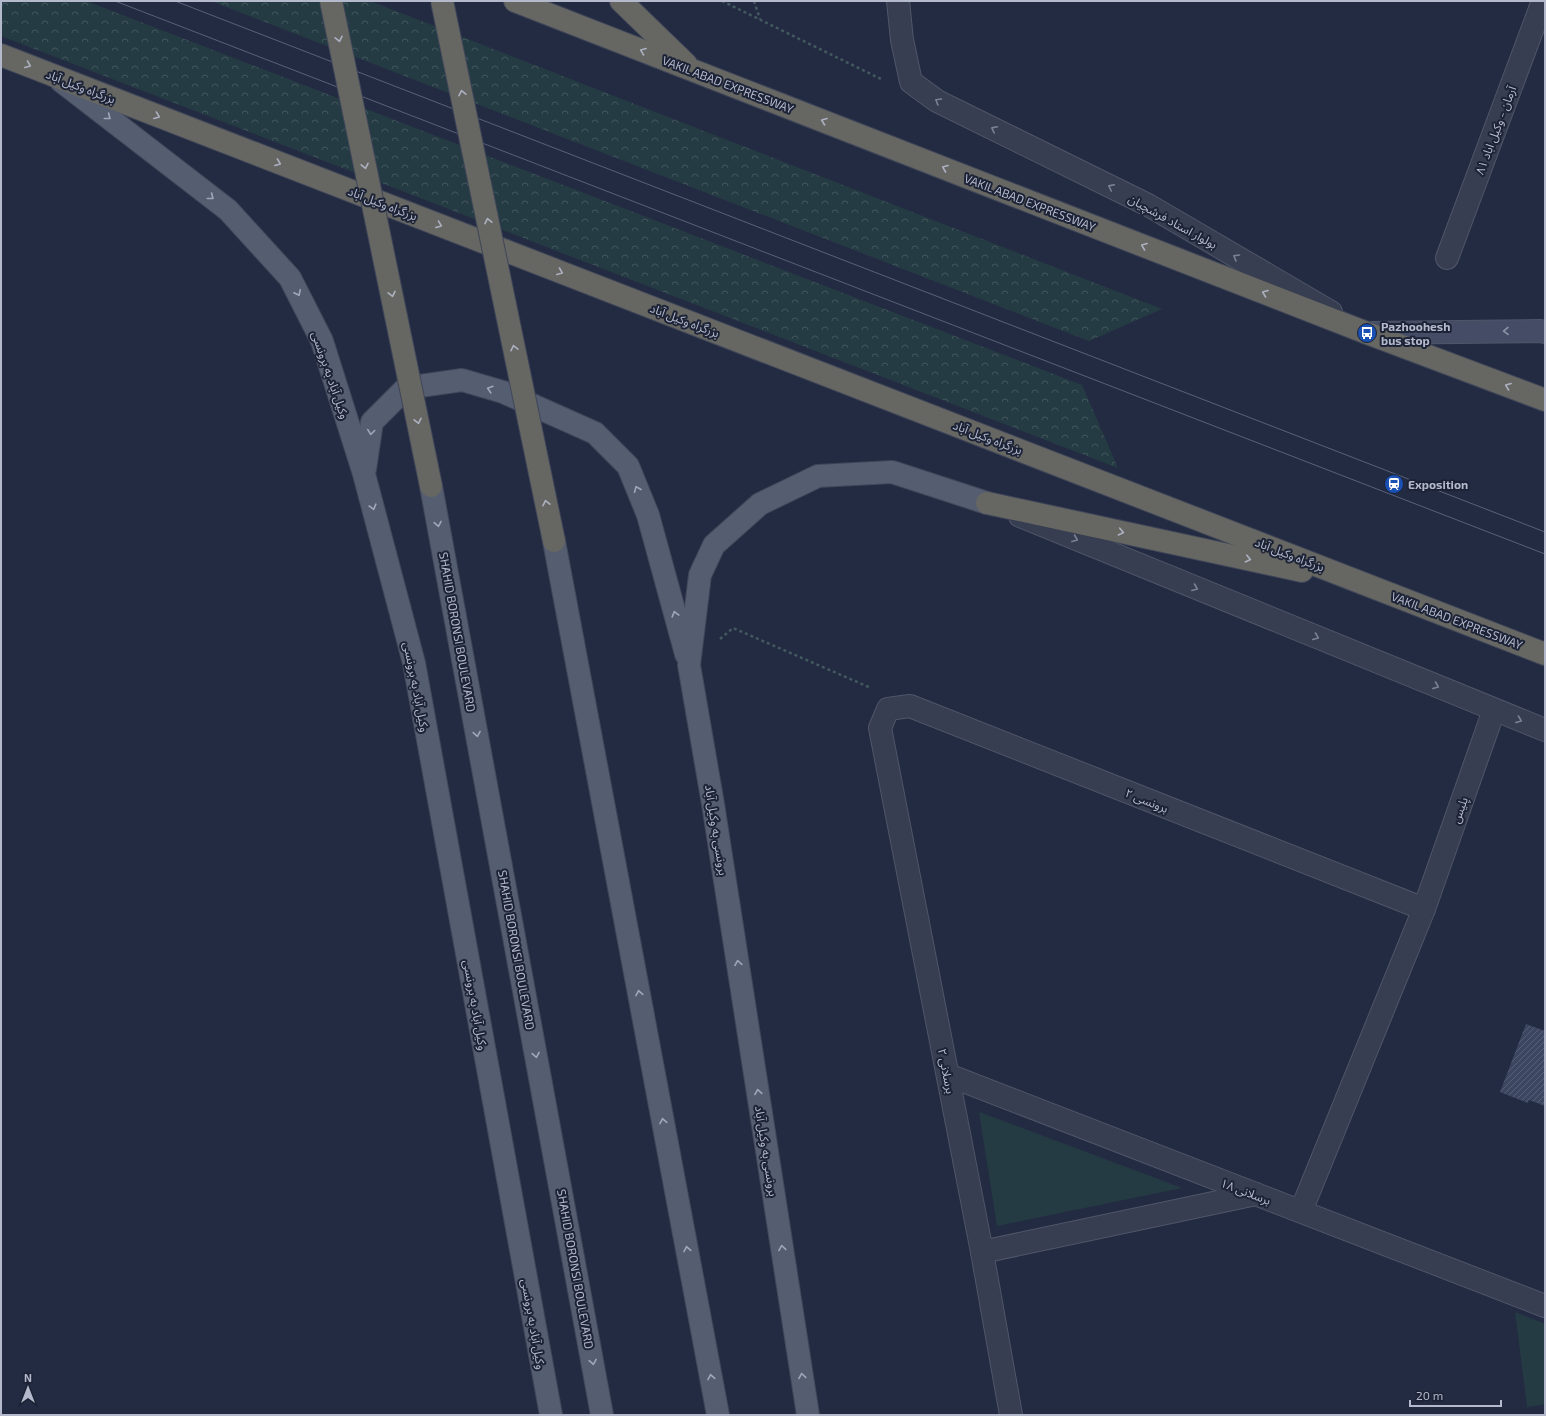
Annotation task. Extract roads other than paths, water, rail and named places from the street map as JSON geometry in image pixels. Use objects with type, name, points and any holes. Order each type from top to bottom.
[{"type":"highway","points":[[331,1],[431,486]]},
{"type":"highway","points":[[442,1],[554,541]]},
{"type":"highway","name":"VAKIL ABAD EXPRESSWAY","points":[[515,1],[1367,333],[1545,400]]},
{"type":"highway","points":[[621,1],[693,70]]},
{"type":"highway","name":"بزرگراه وکیل آباد","points":[[1,55],[1370,585]]},
{"type":"highway","points":[[987,503],[1370,585]]},
{"type":"highway","name":"VAKIL ABAD EXPRESSWAY","points":[[1370,585],[1545,654]]},
{"type":"main road","name":"وکیل آباد به برونسی","points":[[55,76],[228,210],[290,278],[322,341],[364,474],[414,663],[550,1415]]},
{"type":"main road","points":[[1367,333],[1545,332]]},
{"type":"main road","points":[[364,474],[372,422],[406,388],[462,380],[503,392],[595,433],[628,466],[648,515],[689,665]]},
{"type":"main road","name":"برونسی به وکیل آباد","points":[[808,1415],[714,804],[689,665],[700,575],[714,545],[760,504],[818,476],[892,472],[987,503]]},
{"type":"main road","name":"SHAHID BORONSI BOULEVARD","points":[[431,486],[602,1415]]},
{"type":"main road","points":[[554,541],[718,1415]]},
{"type":"street","name":"بولوار استاد فرشچیان","points":[[898,1],[902,40],[911,82],[937,102],[1148,205],[1367,333]]},
{"type":"street","name":"آرمان - وکیل اباد ۸۱","points":[[1447,258],[1543,1]]},
{"type":"street","points":[[987,503],[1545,730]]},
{"type":"street","name":"برونسی ۲","points":[[880,728],[888,709],[910,706],[1424,909]]},
{"type":"street","name":"پلیس","points":[[1301,1211],[1424,909],[1494,710]]},
{"type":"street","name":"برسلانی ۲","points":[[880,728],[982,1252],[1011,1415]]},
{"type":"street","name":"برسلانی ۱۸","points":[[948,1076],[1545,1306]]},
{"type":"street","points":[[982,1252],[1256,1194]]},
{"type":"tram line","points":[[115,1],[1545,554]]},
{"type":"tram line","points":[[175,1],[1545,532]]},
{"type":"place","name":"Pazhoohesh bus stop","points":[[1367,333]]},
{"type":"place","name":"Exposition","points":[[1394,484]]}]
